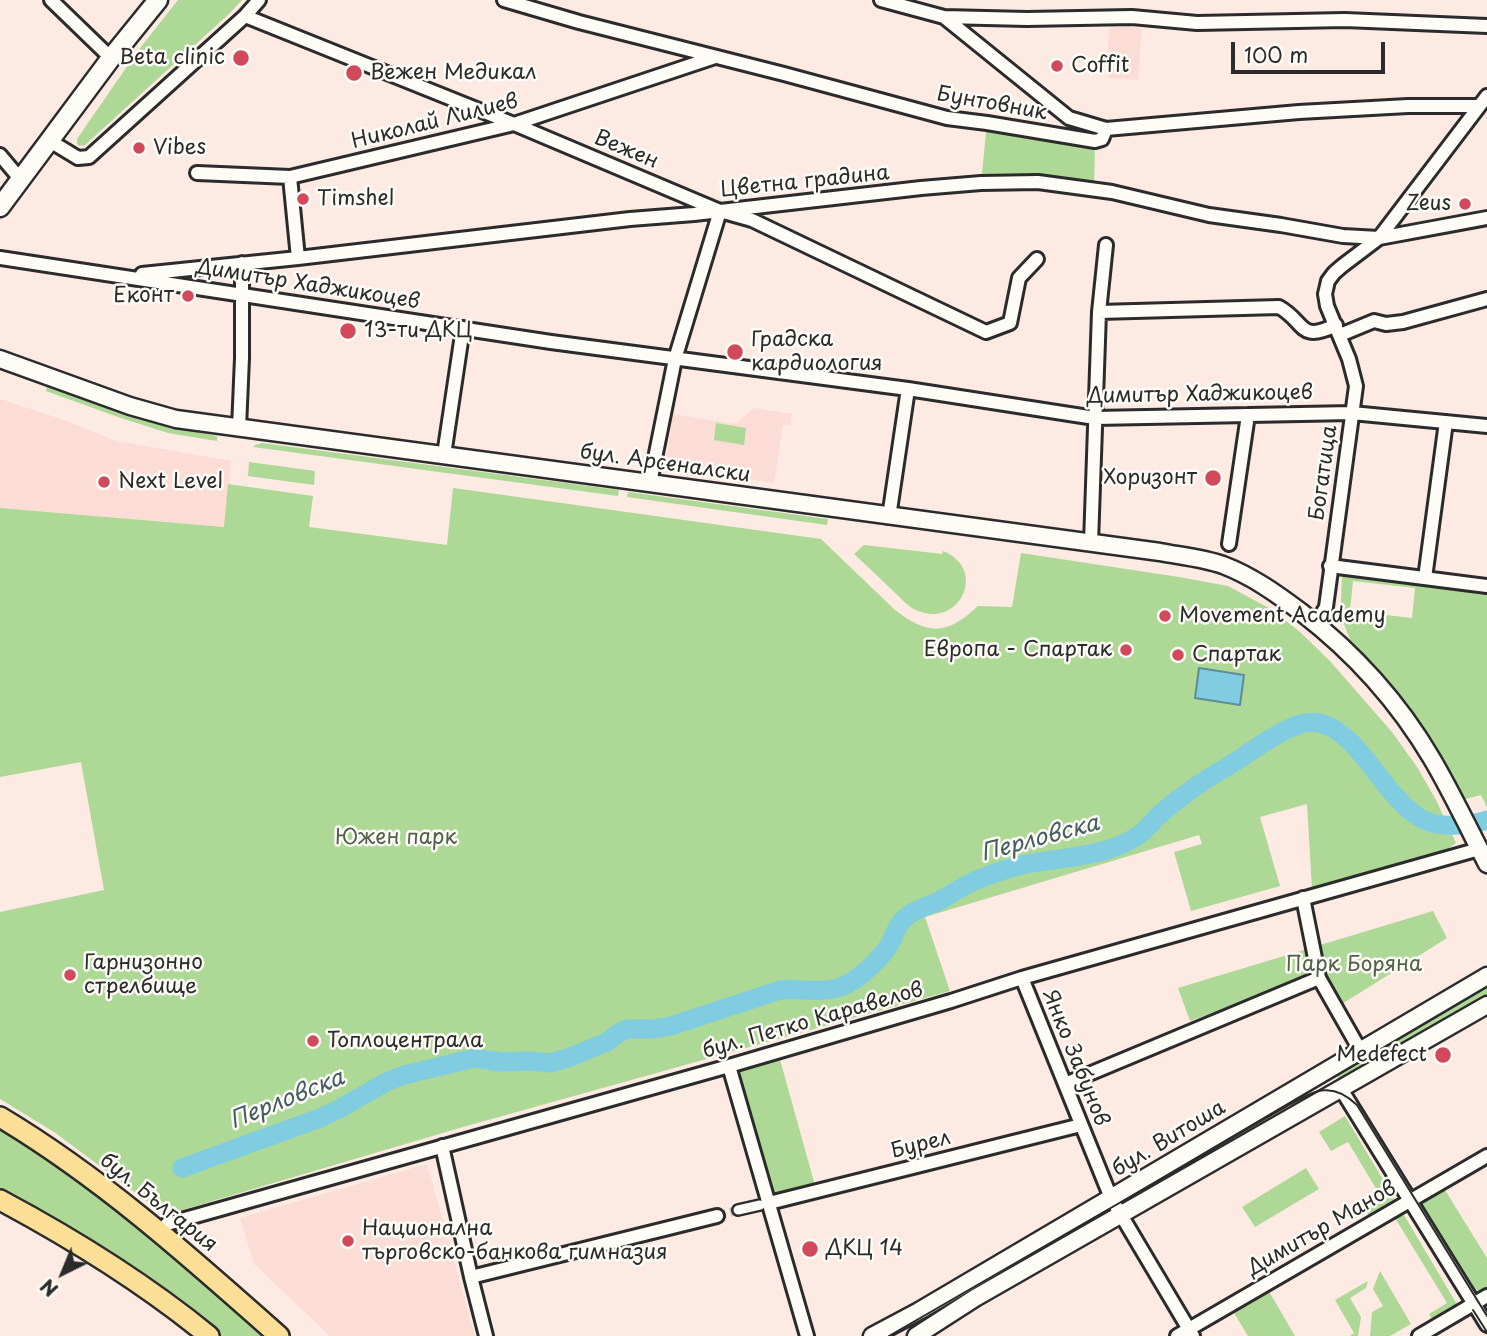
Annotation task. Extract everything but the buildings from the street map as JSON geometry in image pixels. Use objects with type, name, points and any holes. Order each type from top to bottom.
[{"type":"main road","points":[[0,208],[111,58],[158,0]]},
{"type":"main road","name":"бул. България","points":[[0,1117],[73,1164],[160,1231],[279,1336]]},
{"type":"main road","points":[[0,1200],[91,1251],[209,1336]]},
{"type":"street","points":[[51,0],[111,58]]},
{"type":"street","points":[[50,141],[78,158],[89,156],[245,16],[259,0]]},
{"type":"street","name":"Бунтовник","points":[[504,0],[947,118],[1095,141],[1102,139],[1106,129],[1299,112],[1483,101]]},
{"type":"street","points":[[881,0],[944,17],[1132,17],[1197,23],[1345,20],[1487,26]]},
{"type":"street","name":"Вежен","points":[[245,16],[514,124],[720,211],[752,220],[986,332],[1010,323],[1018,278],[1037,259]]},
{"type":"street","points":[[944,17],[1069,118],[1106,129]]},
{"type":"street","name":"Николай Лилиев","points":[[197,173],[290,177],[514,124],[715,57]]},
{"type":"street","name":"Богатица","points":[[1316,624],[1326,607],[1356,386],[1349,359],[1327,306],[1325,293],[1328,281],[1342,266],[1379,238],[1483,101]]},
{"type":"street","points":[[0,155],[21,180]]},
{"type":"street","points":[[290,177],[298,258]]},
{"type":"street","name":"Цветна градина","points":[[124,276],[981,183],[1038,182],[1112,192],[1209,215],[1343,236],[1379,238],[1487,218]]},
{"type":"street","points":[[650,483],[676,359],[720,211]]},
{"type":"street","points":[[1091,543],[1099,312],[1106,245]]},
{"type":"street","name":"Димитър Хаджикоцев","points":[[0,258],[551,342],[908,389],[1095,418],[1352,413],[1487,426]]},
{"type":"street","points":[[239,428],[242,263]]},
{"type":"street","points":[[1099,312],[1279,307],[1287,311],[1305,331],[1314,333],[1374,321],[1386,324],[1403,322],[1487,299]]},
{"type":"street","points":[[444,455],[463,328]]},
{"type":"street","name":"бул. Арсеналски","points":[[0,359],[130,406],[176,419],[1193,557],[1223,565],[1255,580],[1316,624],[1359,664],[1395,705],[1432,758],[1480,850]]},
{"type":"street","points":[[889,517],[908,389]]},
{"type":"street","points":[[1229,544],[1248,415]]},
{"type":"street","points":[[1425,578],[1446,422]]},
{"type":"street","points":[[1330,566],[1487,586]]},
{"type":"street","name":"бул. Петко Каравелов","points":[[160,1231],[167,1224],[729,1066],[1022,978],[1480,850]]},
{"type":"street","points":[[1303,898],[1319,978],[1360,1050]]},
{"type":"street","name":"бул. Витоша","points":[[872,1336],[919,1311],[1487,976]]},
{"type":"street","name":"Янко Забунов","points":[[1022,978],[1111,1198],[1191,1332]]},
{"type":"street","points":[[1065,1084],[1319,978]]},
{"type":"street","name":"бул. Витоша","points":[[916,1336],[975,1298],[1487,1005]]},
{"type":"street","points":[[729,1066],[764,1204],[807,1336]]},
{"type":"street","points":[[1341,1090],[1487,1325]]},
{"type":"street","name":"Бурел","points":[[738,1210],[1081,1125]]},
{"type":"street","points":[[442,1146],[486,1336]]},
{"type":"street","name":"Димитър Манов","points":[[1177,1336],[1191,1332],[1487,1156]]},
{"type":"street","points":[[471,1278],[718,1216]]},
{"type":"street","points":[[1419,1336],[1487,1296]]},
{"type":"shaded area","points":[[1110,25],[1142,28],[1138,80],[1108,78]]},
{"type":"shaded area","points":[[0,399],[117,441],[231,461],[225,527],[0,508]]},
{"type":"shaded area","points":[[755,408],[792,414],[790,425],[783,425],[774,483],[665,466],[673,414],[735,424]]},
{"type":"shaded area","name":"Национална търговско-банкова гимназия","points":[[427,1164],[475,1336],[330,1336],[254,1264],[240,1218]]},
{"type":"green space","points":[[178,0],[242,0],[85,145],[79,146],[77,139],[137,52]]},
{"type":"green space","points":[[987,123],[1095,141],[1094,190],[981,183]]},
{"type":"green space","points":[[47,386],[169,427],[217,436],[217,441],[168,433],[118,417],[46,391]]},
{"type":"green space","points":[[716,423],[746,428],[744,445],[714,440]]},
{"type":"green space","points":[[262,443],[619,490],[618,496],[253,447]]},
{"type":"green space","points":[[249,462],[315,471],[314,485],[248,476]]},
{"type":"green space","name":"Южен парк","points":[[228,484],[313,496],[309,527],[447,545],[453,488],[821,539],[895,610],[928,628],[938,629],[957,623],[978,606],[1012,607],[1021,553],[1228,586],[1269,608],[1299,631],[1329,660],[1392,732],[1417,767],[1456,843],[1446,850],[1415,860],[1312,889],[1307,804],[1260,817],[1280,886],[1191,911],[1174,852],[1202,844],[1199,835],[925,917],[950,991],[463,1127],[172,1213],[163,1213],[54,1132],[0,1099],[0,912],[104,890],[81,762],[0,777],[0,508],[224,527]]},
{"type":"green space","points":[[628,492],[828,519],[827,525],[627,497]]},
{"type":"green space","points":[[864,545],[942,554],[943,551],[957,559],[964,570],[966,582],[963,594],[956,604],[946,611],[933,614],[918,611],[854,554]]},
{"type":"green space","points":[[1342,575],[1487,593],[1487,807],[1481,795],[1462,800],[1438,754],[1417,723],[1351,642],[1344,624]],"holes":[[[1353,581],[1415,588],[1412,618],[1350,611]]]},
{"type":"green space","name":"Парк Боряна","points":[[1433,911],[1447,938],[1342,1004],[1325,973],[1190,1021],[1178,988]]},
{"type":"green space","points":[[1487,981],[1487,1001],[1341,1084],[1334,1070]]},
{"type":"green space","points":[[779,1056],[816,1189],[771,1201],[735,1069]]},
{"type":"green space","points":[[1345,1116],[1397,1203],[1371,1219],[1366,1210],[1383,1200],[1348,1142],[1331,1151],[1319,1132]]},
{"type":"green space","points":[[0,1127],[129,1217],[266,1336],[221,1336],[188,1309],[0,1191]]},
{"type":"green space","points":[[1306,1168],[1319,1189],[1255,1227],[1242,1207]]},
{"type":"green space","points":[[1440,1182],[1487,1258],[1487,1296],[1478,1301],[1414,1198]]},
{"type":"green space","points":[[1401,1210],[1458,1306],[1433,1321],[1429,1314],[1447,1303],[1395,1218],[1377,1229],[1375,1225]]},
{"type":"green space","points":[[1380,1271],[1411,1324],[1390,1336],[1370,1336],[1372,1312],[1383,1306],[1373,1289]]},
{"type":"green space","points":[[1368,1281],[1366,1288],[1350,1298],[1361,1317],[1358,1336],[1350,1336],[1354,1333],[1335,1300]]},
{"type":"green space","points":[[1267,1288],[1295,1336],[1248,1336],[1234,1313],[1215,1324],[1213,1320]]},
{"type":"water","points":[[1199,668],[1244,675],[1240,705],[1195,698]]},
{"type":"waterway","name":"Перловска","points":[[182,1168],[320,1118],[404,1075],[475,1058],[501,1062],[550,1063],[607,1042],[627,1029],[671,1026],[780,990],[820,990],[843,986],[863,974],[875,962],[890,944],[900,923],[912,912],[935,903],[971,882],[999,872],[1022,865],[1082,856],[1126,843],[1142,833],[1164,811],[1196,786],[1274,736],[1302,724],[1322,724],[1339,732],[1351,742],[1395,796],[1420,818],[1435,824],[1453,825],[1487,820]]},
{"type":"tunnel","points":[[717,1216],[738,1210]]},
{"type":"tram line","points":[[889,1336],[1289,1105],[1324,1090],[1340,1093],[1357,1105],[1487,1316]]},
{"type":"tram line","points":[[1473,1310],[1487,1332]]},
{"type":"place","name":"Beta clinic","points":[[241,58]]},
{"type":"place","name":"Coffit","points":[[1057,66]]},
{"type":"place","name":"Вежен Медикал","points":[[354,73]]},
{"type":"place","name":"Vibes","points":[[139,148]]},
{"type":"place","name":"Timshel","points":[[303,199]]},
{"type":"place","name":"Zeus","points":[[1465,204]]},
{"type":"place","name":"Еконт","points":[[188,296]]},
{"type":"place","name":"13-ти ДКЦ","points":[[348,331]]},
{"type":"place","name":"Градска кардиология","points":[[735,352]]},
{"type":"place","name":"Хоризонт","points":[[1213,478]]},
{"type":"place","name":"Next Level","points":[[104,482]]},
{"type":"place","name":"Movement Academy","points":[[1165,616]]},
{"type":"place","name":"Европа - Спартак","points":[[1126,650]]},
{"type":"place","name":"Спартак","points":[[1178,655]]},
{"type":"place","name":"Гарнизонно стрелбище","points":[[70,975]]},
{"type":"place","name":"Топлоцентрала","points":[[313,1041]]},
{"type":"place","name":"Medefect","points":[[1443,1055]]},
{"type":"place","name":"Национална търговско-банкова гимназия","points":[[348,1241]]},
{"type":"place","name":"ДКЦ 14","points":[[810,1249]]}]
